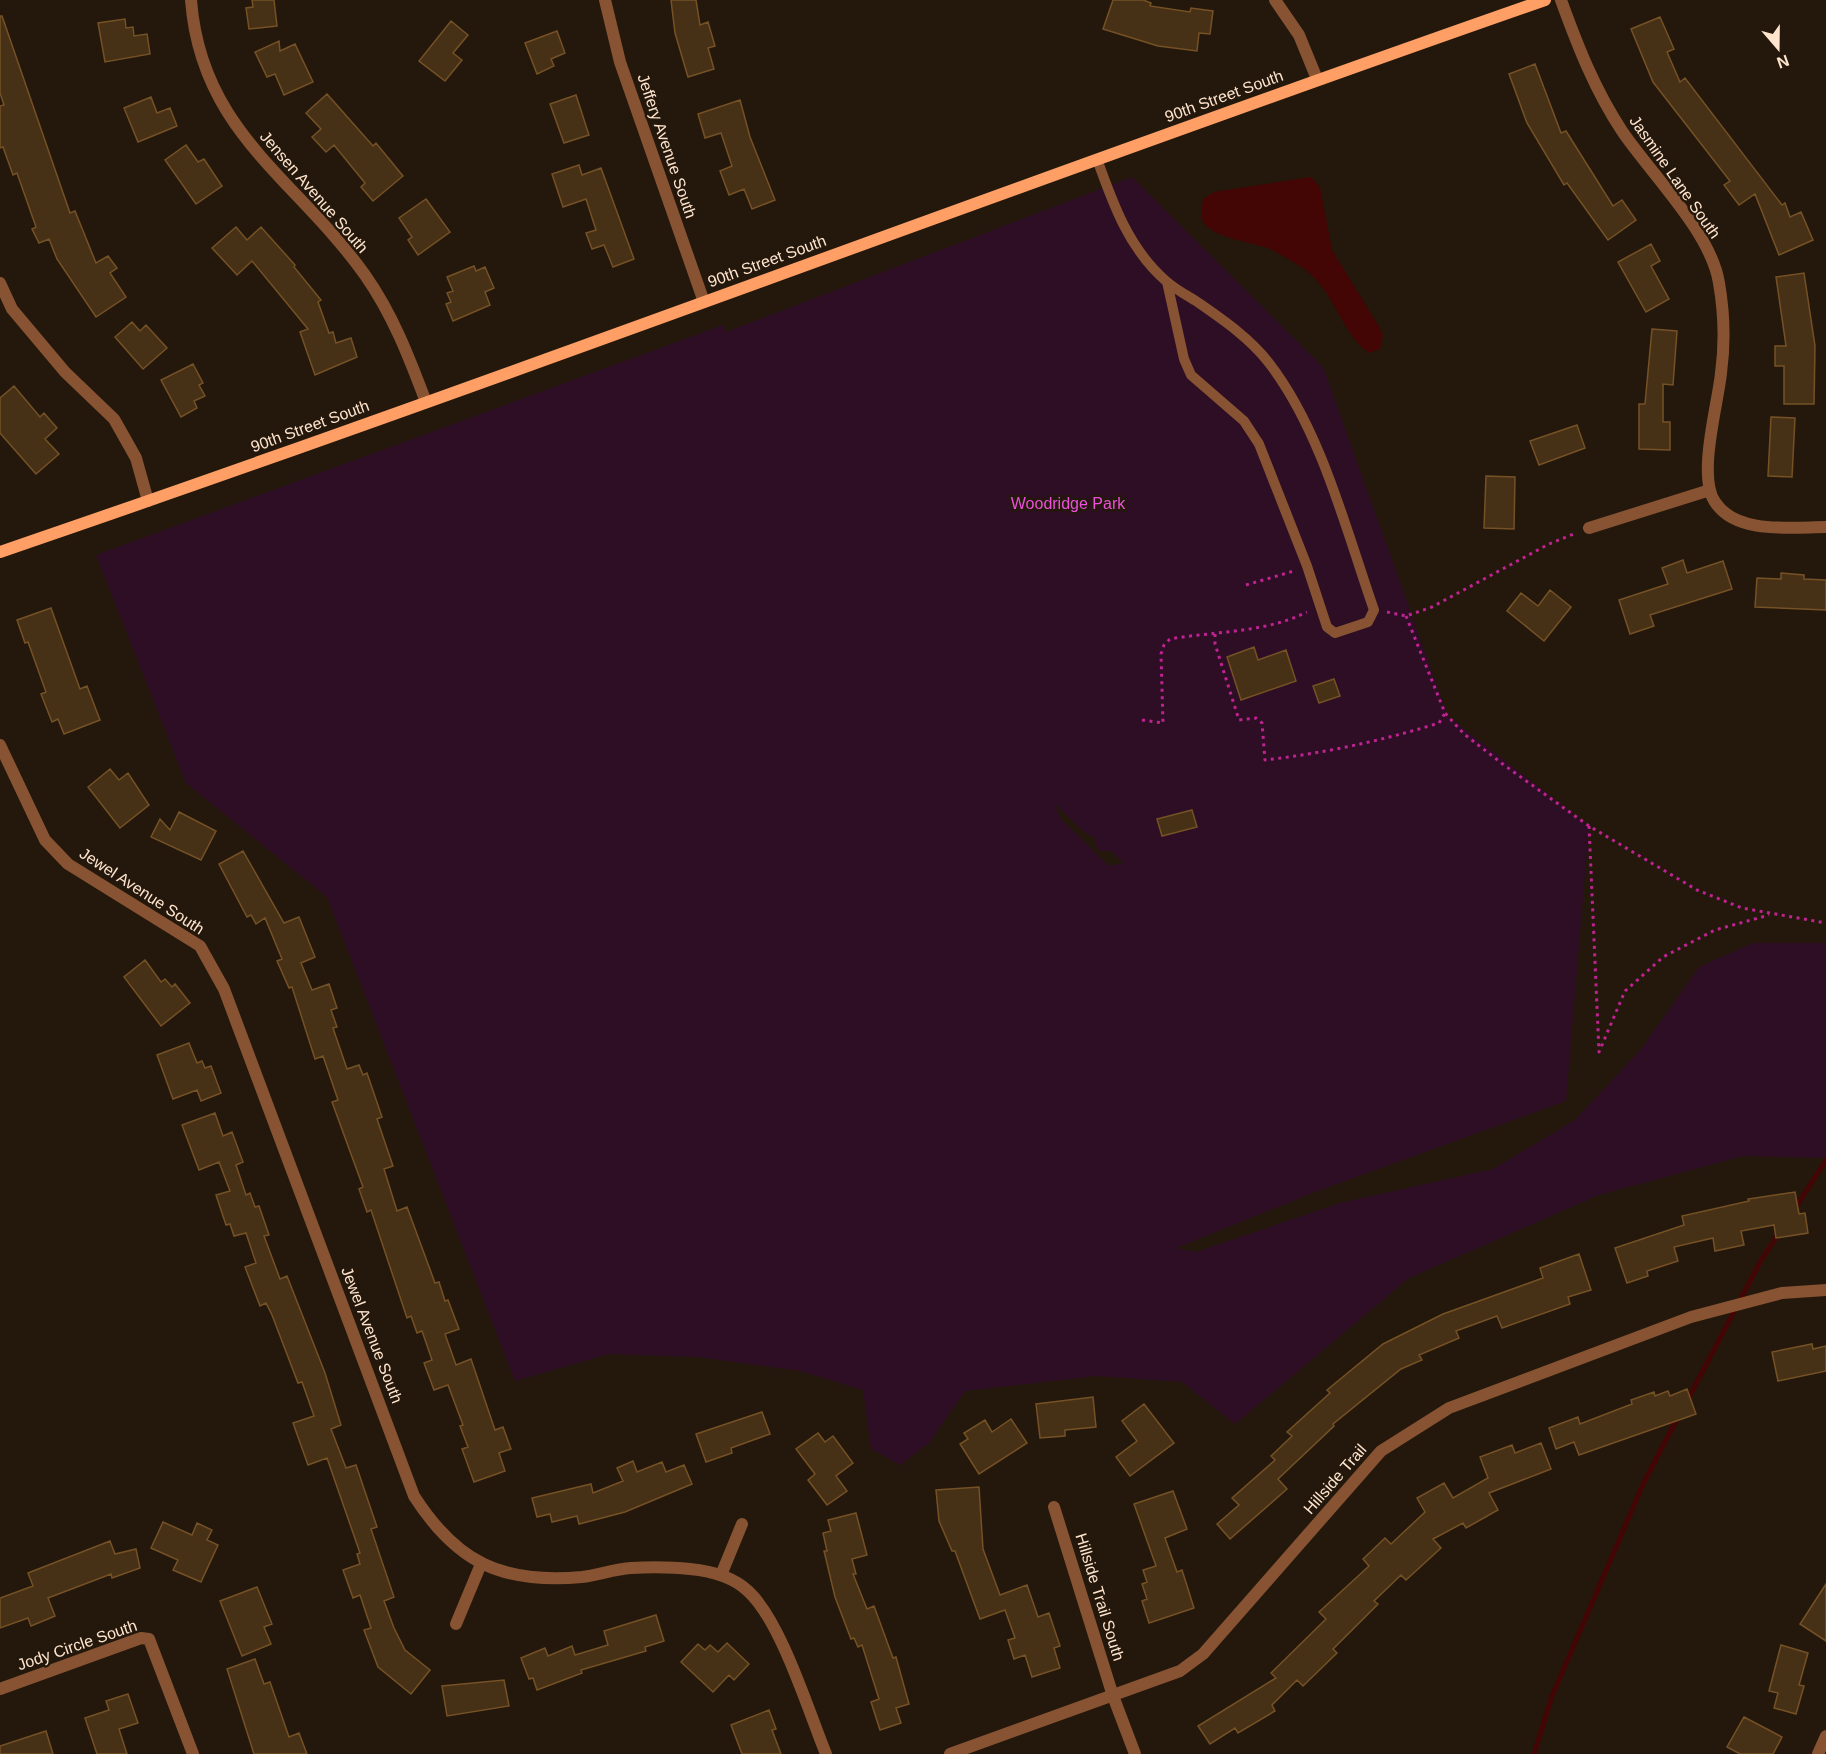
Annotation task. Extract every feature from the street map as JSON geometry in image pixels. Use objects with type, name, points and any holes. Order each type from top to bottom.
[{"type":"street","name":"Jensen Avenue South","points":[[191,0],[193,27],[201,59],[214,90],[236,128],[363,273],[388,310],[404,341],[426,402]]},
{"type":"street","name":"Jeffery Avenue South","points":[[604,0],[620,62],[704,302]]},
{"type":"street","points":[[1275,0],[1299,35],[1317,79]]},
{"type":"street","name":"90th Street South","points":[[0,552],[426,402],[1317,79],[1545,0]]},
{"type":"street","name":"Jasmine Lane South","points":[[1562,0],[1583,62],[1609,110],[1703,242],[1717,273],[1723,331],[1721,373],[1711,436],[1708,482],[1710,490]]},
{"type":"street","points":[[0,283],[12,309],[65,372],[114,419],[136,458],[148,501]]},
{"type":"street","points":[[1589,528],[1710,490],[1715,503],[1734,518],[1749,524],[1784,528],[1826,527]]},
{"type":"street","name":"Jewel Avenue South","points":[[0,745],[45,840],[68,864],[200,946],[208,956],[225,989],[414,1496],[430,1520],[453,1545],[481,1564],[509,1574],[540,1579],[584,1576],[630,1568],[674,1567],[730,1578],[749,1592],[778,1633],[826,1754]]},
{"type":"street","name":"Hillside Trail","points":[[950,1754],[1180,1671],[1203,1654],[1381,1451],[1449,1408],[1691,1317],[1782,1293],[1826,1290]]},
{"type":"street","name":"Hillside Trail South","points":[[1054,1507],[1113,1696],[1135,1754]]},
{"type":"street","points":[[721,1575],[742,1524]]},
{"type":"street","points":[[456,1624],[481,1564]]},
{"type":"street","name":"Jody Circle South","points":[[0,1689],[141,1638],[149,1639],[193,1754]]},
{"type":"street","points":[[1818,1754],[1826,1736]]},
{"type":"lane","points":[[1097,159],[1125,229],[1143,258],[1167,282],[1233,327],[1268,362],[1294,399],[1319,456],[1374,610],[1368,622],[1335,633],[1327,627],[1307,566],[1259,444],[1245,421],[1191,375],[1184,359],[1167,282]]},
{"type":"path","points":[[1374,610],[1406,616],[1432,607],[1549,544],[1589,528]]},
{"type":"path","points":[[1246,585],[1307,566]]},
{"type":"path","points":[[1142,720],[1163,723],[1161,654],[1164,645],[1170,639],[1215,634],[1293,619],[1319,606]]},
{"type":"path","points":[[1406,616],[1445,713],[1464,734],[1589,825],[1697,890],[1742,908],[1826,924]]},
{"type":"path","points":[[1215,634],[1215,644],[1239,720],[1256,718],[1262,723],[1265,760],[1310,755],[1394,737],[1439,723],[1445,713]]},
{"type":"path","points":[[1589,825],[1599,1053],[1625,992],[1663,957],[1715,930],[1773,914]]},
{"type":"green space","name":"Woodridge Park","points":[[1132,177],[1323,367],[1448,716],[1589,826],[1566,1101],[1315,1192],[1176,1248],[1196,1252],[1340,1203],[1493,1169],[1575,1120],[1642,1048],[1699,967],[1753,943],[1826,943],[1826,1158],[1743,1156],[1599,1195],[1409,1278],[1235,1424],[1182,1382],[1097,1376],[965,1391],[929,1443],[900,1465],[871,1449],[863,1390],[800,1371],[697,1357],[609,1354],[515,1381],[327,897],[186,783],[96,555],[723,325],[726,332]],"holes":[[[1054,803],[1083,831],[1096,839],[1096,846],[1100,851],[1111,851],[1124,863],[1109,866],[1061,819]]]},
{"type":"shaded area","points":[[1311,177],[1320,187],[1332,250],[1378,325],[1383,336],[1380,349],[1369,353],[1359,344],[1320,284],[1298,265],[1270,249],[1223,236],[1203,222],[1201,213],[1203,199],[1214,192]]},
{"type":"building","points":[[252,0],[274,0],[277,26],[249,29],[246,8],[253,7]]},
{"type":"building","points":[[671,0],[696,0],[700,25],[708,22],[715,46],[708,48],[714,69],[688,77],[675,33]]},
{"type":"building","points":[[1113,0],[1143,0],[1151,3],[1150,6],[1190,12],[1191,8],[1213,11],[1210,34],[1199,33],[1197,51],[1158,46],[1103,29]]},
{"type":"building","points":[[0,16],[2,16],[70,213],[75,211],[96,263],[108,256],[117,268],[110,273],[126,297],[96,317],[57,259],[49,239],[39,243],[32,229],[36,227],[17,173],[13,175],[3,147],[0,148],[0,106],[4,105],[0,93]]},
{"type":"building","points":[[1660,17],[1674,49],[1667,52],[1680,82],[1685,78],[1782,205],[1785,203],[1790,217],[1801,212],[1813,240],[1779,255],[1755,194],[1739,205],[1724,185],[1730,181],[1653,82],[1631,29]]},
{"type":"building","points":[[125,19],[126,28],[133,27],[134,36],[147,34],[150,54],[105,62],[98,23]]},
{"type":"building","points":[[451,21],[468,35],[453,53],[462,60],[445,81],[419,61]]},
{"type":"building","points":[[557,31],[565,53],[551,59],[554,66],[537,74],[525,43]]},
{"type":"building","points":[[279,41],[280,51],[295,44],[313,82],[284,95],[275,74],[267,77],[255,52]]},
{"type":"building","points":[[1535,64],[1561,133],[1566,131],[1613,206],[1622,200],[1636,220],[1608,240],[1567,183],[1564,185],[1527,123],[1509,74]]},
{"type":"building","points":[[327,94],[373,146],[376,143],[403,176],[373,201],[361,187],[365,183],[334,145],[326,152],[312,137],[321,129],[306,113]]},
{"type":"building","points":[[576,95],[589,135],[564,143],[550,104]]},
{"type":"building","points":[[151,97],[157,113],[170,108],[177,126],[138,142],[124,108]]},
{"type":"building","points":[[740,100],[750,137],[775,200],[752,209],[744,189],[729,195],[720,171],[732,166],[721,133],[705,138],[698,114]]},
{"type":"building","points":[[186,145],[198,162],[204,159],[222,186],[196,204],[165,160]]},
{"type":"building","points":[[579,165],[582,175],[601,168],[634,259],[613,267],[604,245],[592,249],[586,233],[596,230],[586,199],[563,207],[552,174]]},
{"type":"building","points":[[426,199],[450,232],[418,255],[408,240],[412,237],[399,218]]},
{"type":"building","points":[[236,227],[247,240],[261,227],[295,265],[294,267],[321,300],[318,302],[329,333],[333,332],[336,343],[351,338],[357,357],[315,375],[300,332],[308,329],[252,261],[237,275],[212,248]]},
{"type":"building","points":[[1651,244],[1660,261],[1651,266],[1669,299],[1646,312],[1618,262]]},
{"type":"building","points":[[474,266],[476,271],[485,267],[494,288],[485,292],[490,305],[453,321],[446,304],[451,302],[447,293],[453,291],[447,277]]},
{"type":"building","points":[[1804,273],[1815,346],[1814,404],[1784,404],[1784,366],[1775,366],[1775,346],[1786,346],[1776,277]]},
{"type":"building","points":[[132,322],[140,331],[146,325],[167,348],[143,369],[115,337]]},
{"type":"building","points":[[1652,329],[1677,331],[1673,385],[1663,384],[1663,422],[1670,422],[1670,450],[1639,449],[1639,404],[1645,404]]},
{"type":"building","points":[[193,364],[203,383],[199,385],[205,396],[194,401],[197,408],[181,417],[161,380]]},
{"type":"building","points":[[14,386],[40,417],[44,413],[57,428],[45,439],[59,454],[36,474],[0,433],[0,398]]},
{"type":"building","points":[[1771,417],[1795,418],[1792,477],[1768,476]]},
{"type":"building","points":[[1577,425],[1585,448],[1539,465],[1530,441]]},
{"type":"building","points":[[1486,476],[1515,477],[1514,529],[1484,528]]},
{"type":"building","points":[[1683,560],[1687,573],[1723,561],[1732,589],[1650,615],[1654,626],[1630,634],[1619,600],[1668,584],[1662,568]]},
{"type":"building","points":[[1781,573],[1804,575],[1804,579],[1826,580],[1826,610],[1755,607],[1757,578],[1781,579]]},
{"type":"building","points":[[1550,590],[1571,607],[1544,641],[1507,611],[1521,593],[1538,606]]},
{"type":"building","points":[[51,608],[80,689],[87,686],[100,720],[64,734],[58,719],[52,722],[41,694],[46,692],[28,642],[25,643],[17,620]]},
{"type":"building","points":[[1254,647],[1258,660],[1286,650],[1296,681],[1241,700],[1227,657]]},
{"type":"building","points":[[1334,679],[1340,696],[1319,703],[1313,686]]},
{"type":"building","points":[[110,769],[119,780],[128,773],[149,805],[120,828],[88,787]]},
{"type":"building","points":[[1192,810],[1197,827],[1162,836],[1157,819]]},
{"type":"building","points":[[179,812],[216,831],[201,860],[151,837],[160,819],[170,830]]},
{"type":"building","points":[[243,851],[284,923],[299,917],[315,957],[301,963],[312,990],[329,984],[337,1008],[331,1010],[337,1027],[333,1028],[347,1069],[359,1065],[363,1075],[367,1073],[382,1117],[377,1119],[393,1166],[384,1169],[397,1211],[407,1207],[435,1283],[439,1282],[445,1301],[448,1300],[459,1329],[445,1334],[456,1365],[471,1359],[495,1430],[503,1427],[511,1449],[499,1453],[505,1471],[474,1482],[462,1449],[468,1447],[460,1426],[463,1425],[448,1385],[434,1390],[424,1363],[432,1360],[422,1331],[417,1333],[411,1316],[407,1318],[371,1210],[367,1212],[359,1189],[363,1187],[332,1102],[338,1100],[323,1056],[315,1059],[292,987],[289,988],[277,961],[282,959],[265,918],[256,924],[251,915],[247,917],[219,864]]},
{"type":"building","points":[[145,960],[161,982],[165,979],[172,987],[175,984],[190,1003],[161,1026],[124,977]]},
{"type":"building","points":[[189,1043],[197,1063],[202,1061],[205,1068],[211,1066],[221,1093],[201,1101],[197,1090],[173,1099],[157,1055]]},
{"type":"building","points":[[215,1113],[223,1136],[232,1132],[243,1162],[236,1165],[246,1195],[250,1193],[255,1207],[259,1206],[269,1235],[264,1236],[280,1279],[287,1276],[325,1373],[341,1425],[331,1429],[346,1468],[356,1465],[377,1527],[371,1529],[394,1597],[384,1601],[394,1628],[405,1650],[430,1670],[411,1694],[378,1667],[364,1630],[371,1628],[360,1595],[353,1598],[343,1570],[360,1564],[357,1554],[360,1553],[327,1458],[308,1465],[293,1423],[314,1416],[302,1382],[298,1383],[272,1315],[266,1303],[260,1306],[245,1267],[256,1263],[246,1233],[234,1236],[230,1224],[226,1225],[216,1195],[230,1191],[219,1162],[199,1170],[182,1125]]},
{"type":"building","points":[[1795,1192],[1799,1214],[1805,1213],[1808,1233],[1776,1238],[1774,1225],[1741,1231],[1744,1245],[1715,1251],[1713,1238],[1674,1247],[1678,1261],[1647,1271],[1648,1276],[1627,1283],[1615,1248],[1684,1225],[1682,1216],[1749,1201],[1748,1199]]},
{"type":"building","points":[[1579,1254],[1591,1290],[1568,1297],[1570,1304],[1502,1328],[1497,1316],[1456,1331],[1459,1338],[1419,1355],[1422,1360],[1401,1369],[1333,1424],[1334,1426],[1278,1479],[1287,1489],[1230,1539],[1217,1524],[1239,1505],[1232,1498],[1275,1460],[1271,1456],[1292,1436],[1287,1432],[1330,1393],[1327,1390],[1383,1344],[1443,1314],[1543,1278],[1540,1268]]},
{"type":"building","points":[[1812,1344],[1813,1349],[1826,1346],[1826,1371],[1778,1381],[1772,1352]]},
{"type":"building","points":[[1687,1389],[1696,1414],[1579,1455],[1574,1442],[1556,1449],[1549,1428],[1578,1417],[1580,1424],[1632,1404],[1631,1400],[1654,1392],[1655,1396],[1668,1391],[1670,1396]]},
{"type":"building","points":[[1093,1397],[1096,1427],[1065,1430],[1065,1436],[1040,1438],[1036,1404]]},
{"type":"building","points":[[1144,1404],[1174,1443],[1130,1476],[1116,1457],[1137,1441],[1122,1421]]},
{"type":"building","points":[[762,1412],[770,1434],[731,1448],[732,1453],[706,1462],[696,1434]]},
{"type":"building","points":[[1011,1419],[1027,1443],[979,1474],[960,1444],[968,1439],[964,1433],[985,1420],[992,1432]]},
{"type":"building","points":[[818,1433],[825,1442],[833,1436],[853,1463],[836,1476],[847,1491],[827,1505],[808,1480],[815,1474],[796,1449]]},
{"type":"building","points":[[1541,1443],[1551,1469],[1489,1493],[1498,1510],[1466,1528],[1463,1523],[1433,1539],[1441,1548],[1406,1580],[1401,1575],[1374,1601],[1378,1604],[1333,1649],[1337,1653],[1303,1686],[1297,1680],[1272,1705],[1275,1711],[1238,1733],[1235,1728],[1210,1744],[1198,1726],[1276,1678],[1271,1673],[1326,1619],[1319,1612],[1369,1566],[1363,1559],[1385,1538],[1391,1544],[1425,1512],[1417,1498],[1444,1483],[1453,1498],[1488,1478],[1480,1457],[1512,1445],[1515,1453]]},
{"type":"building","points":[[633,1461],[637,1472],[662,1462],[666,1472],[684,1465],[692,1484],[625,1512],[579,1524],[577,1516],[552,1522],[550,1514],[537,1517],[532,1498],[591,1484],[593,1493],[623,1481],[617,1468]]},
{"type":"building","points":[[979,1487],[983,1549],[1000,1595],[1027,1585],[1038,1617],[1049,1613],[1060,1646],[1054,1648],[1060,1668],[1032,1677],[1025,1655],[1014,1659],[1008,1640],[1015,1638],[1005,1610],[980,1619],[955,1551],[952,1551],[939,1521],[936,1490]]},
{"type":"building","points":[[1173,1491],[1187,1529],[1165,1538],[1177,1572],[1182,1570],[1194,1608],[1149,1623],[1142,1601],[1147,1599],[1142,1584],[1147,1582],[1143,1570],[1156,1566],[1134,1504]]},
{"type":"building","points":[[856,1513],[867,1555],[852,1559],[856,1574],[853,1574],[867,1609],[874,1606],[893,1658],[896,1657],[909,1704],[896,1708],[901,1723],[880,1730],[871,1702],[879,1699],[862,1645],[858,1647],[854,1638],[851,1639],[835,1597],[824,1551],[827,1551],[823,1533],[831,1531],[828,1520]]},
{"type":"building","points":[[163,1522],[192,1535],[197,1523],[212,1530],[207,1540],[218,1545],[201,1582],[173,1570],[178,1560],[151,1548]]},
{"type":"building","points":[[110,1541],[115,1554],[136,1549],[140,1568],[112,1578],[111,1574],[48,1598],[55,1616],[31,1626],[28,1618],[0,1628],[0,1598],[33,1586],[28,1573]]},
{"type":"building","points":[[1826,1584],[1826,1641],[1800,1624]]},
{"type":"building","points":[[257,1587],[272,1624],[264,1627],[271,1644],[242,1656],[220,1601]]},
{"type":"building","points":[[656,1615],[664,1641],[645,1647],[646,1651],[581,1670],[582,1673],[537,1690],[533,1678],[529,1679],[521,1658],[545,1648],[548,1656],[572,1646],[575,1655],[608,1645],[604,1631]]},
{"type":"building","points":[[727,1643],[749,1664],[734,1680],[729,1675],[713,1692],[681,1662],[698,1644],[705,1650],[710,1645],[718,1652]]},
{"type":"building","points":[[1781,1645],[1808,1653],[1799,1685],[1804,1686],[1796,1714],[1774,1708],[1778,1693],[1769,1691]]},
{"type":"building","points":[[255,1659],[264,1684],[270,1682],[289,1737],[299,1733],[307,1754],[254,1754],[227,1669]]},
{"type":"building","points":[[504,1680],[509,1706],[447,1716],[442,1686]]},
{"type":"building","points":[[128,1694],[138,1723],[119,1729],[127,1754],[97,1754],[85,1718],[109,1710],[106,1701]]},
{"type":"building","points":[[769,1710],[776,1729],[772,1730],[781,1754],[742,1754],[731,1725]]},
{"type":"building","points":[[1744,1717],[1782,1737],[1773,1754],[1740,1754],[1727,1747]]},
{"type":"building","points":[[46,1731],[53,1754],[0,1754],[0,1746]]},
{"type":"waterway","points":[[1794,1210],[1826,1160]]},
{"type":"waterway","points":[[1687,1401],[1760,1262],[1779,1233]]},
{"type":"waterway","points":[[1534,1754],[1552,1696],[1644,1482],[1678,1417]]}]
